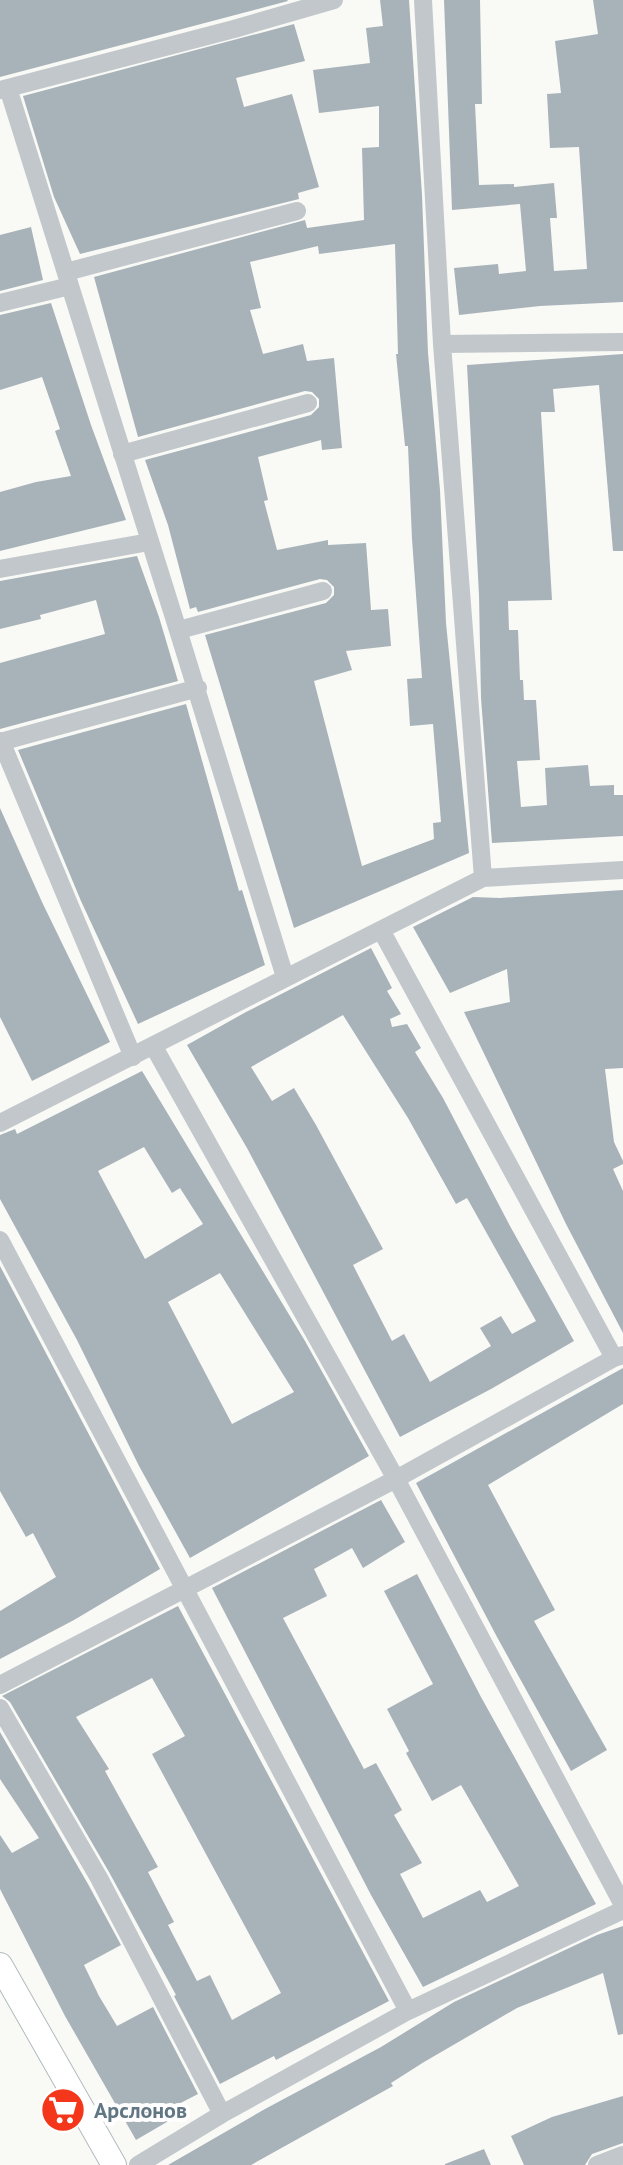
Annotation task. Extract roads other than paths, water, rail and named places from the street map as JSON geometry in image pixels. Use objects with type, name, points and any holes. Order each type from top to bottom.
[{"type":"main road","points":[[0,1965],[114,2165]]},
{"type":"street","points":[[285,977],[198,688],[4,89],[334,0]]},
{"type":"street","points":[[423,0],[442,344],[483,878]]},
{"type":"street","points":[[0,303],[68,279],[297,211]]},
{"type":"street","points":[[442,344],[623,342]]},
{"type":"street","points":[[122,454],[308,403]]},
{"type":"street","points":[[0,569],[149,542]]},
{"type":"street","points":[[179,630],[323,591]]},
{"type":"street","points":[[133,1057],[1,741],[198,688]]},
{"type":"street","points":[[0,1123],[483,878],[623,870]]},
{"type":"street","points":[[0,1685],[396,1479],[618,1356],[381,930]]},
{"type":"street","points":[[138,2165],[222,2114],[408,2011],[623,1907],[396,1479],[154,1047]]},
{"type":"street","points":[[0,1240],[408,2011]]},
{"type":"street","points":[[0,1708],[99,1878],[222,2114]]},
{"type":"street","points":[[597,2165],[623,2155]]},
{"type":"place","name":"Арслонов","points":[[63,2110]]}]
